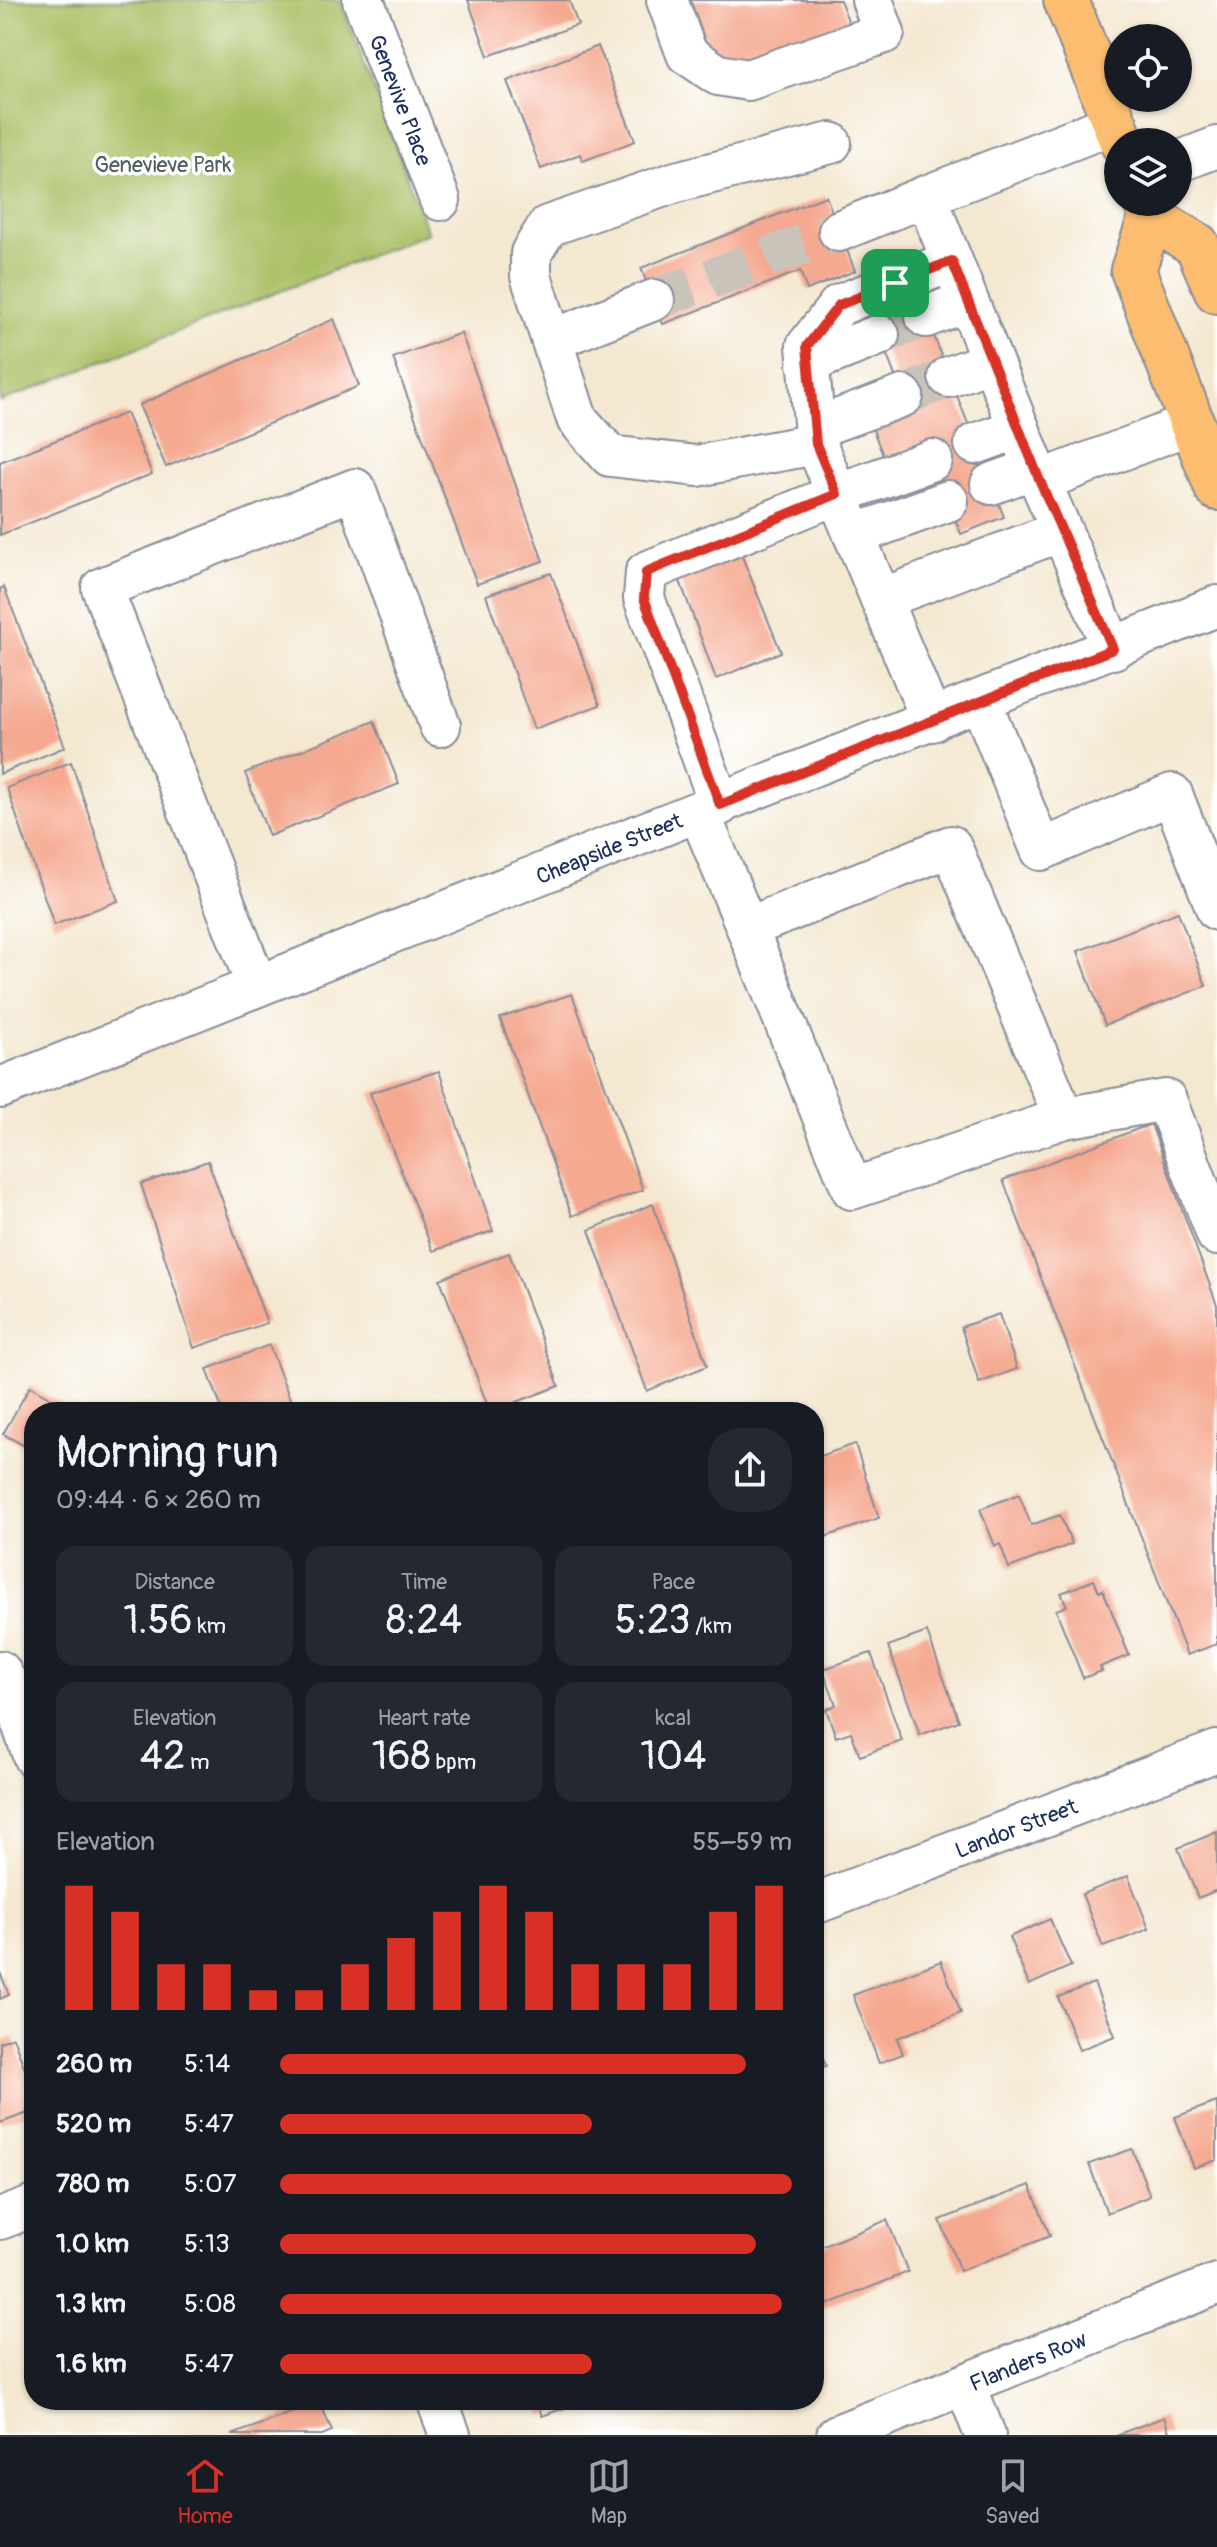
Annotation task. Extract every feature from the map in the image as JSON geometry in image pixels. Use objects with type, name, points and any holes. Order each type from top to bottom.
[{"type":"main road","points":[[1066,0],[1116,128]]},
{"type":"main road","points":[[1146,216],[1133,270],[1217,488]]},
{"type":"main road","points":[[1158,216],[1197,245],[1217,291]]},
{"type":"street","name":"Genevive Place","points":[[363,0],[440,200]]},
{"type":"street","points":[[667,0],[687,54],[718,75],[748,80],[878,17]]},
{"type":"street","points":[[839,231],[926,196],[1104,137]]},
{"type":"street","points":[[831,143],[676,182],[548,226],[531,253],[531,276],[577,419],[610,456],[697,466],[815,436],[903,396]]},
{"type":"street","points":[[1192,157],[1217,147]]},
{"type":"street","points":[[926,196],[1037,474],[1113,649]]},
{"type":"street","points":[[932,721],[815,436],[807,346],[839,305],[952,261]]},
{"type":"street","points":[[552,340],[654,300]]},
{"type":"street","points":[[926,317],[967,301]]},
{"type":"street","points":[[808,363],[879,335]]},
{"type":"street","points":[[949,377],[991,361]]},
{"type":"street","points":[[991,484],[1037,474],[1193,423]]},
{"type":"street","points":[[975,444],[1019,428]]},
{"type":"street","points":[[932,460],[837,494],[646,572],[644,598],[747,928],[852,1189],[1064,1118],[1166,1100],[1217,1235]]},
{"type":"street","points":[[257,986],[102,588],[355,489],[440,726]]},
{"type":"street","points":[[854,535],[948,501]]},
{"type":"street","points":[[881,599],[1061,531]]},
{"type":"street","name":"Cheapside Street","points":[[0,1088],[1217,606]]},
{"type":"street","points":[[981,702],[1041,850],[1172,794],[1212,884]]},
{"type":"street","points":[[747,928],[951,846],[1064,1118]]},
{"type":"street","points":[[0,1671],[9,1686],[24,1729]]},
{"type":"street","name":"Landor Street","points":[[824,1900],[1217,1751]]},
{"type":"street","points":[[0,2219],[24,2210]]},
{"type":"street","name":"Flanders Row","points":[[837,2435],[1217,2284]]},
{"type":"street","points":[[966,2386],[985,2435]]},
{"type":"street","points":[[441,2410],[450,2435]]},
{"type":"green space","name":"Genevieve Park","points":[[0,0],[340,0],[428,233],[0,402]]},
{"type":"building","points":[[468,0],[569,0],[578,25],[488,56]]},
{"type":"building","points":[[690,0],[840,0],[854,36],[736,68],[711,57]]},
{"type":"building","points":[[598,46],[635,141],[583,161],[580,154],[541,169],[507,81]]},
{"type":"building","points":[[826,196],[855,271],[807,290],[800,271],[663,324],[641,268]]},
{"type":"building","points":[[913,282],[1004,517],[961,534],[925,442],[884,458],[871,425],[908,410],[866,300]]},
{"type":"building","points":[[334,319],[359,386],[166,467],[139,405]]},
{"type":"building","points":[[461,333],[543,561],[477,584],[393,358]]},
{"type":"building","points":[[126,413],[152,474],[0,535],[0,462]]},
{"type":"building","points":[[741,554],[781,652],[716,679],[679,578]]},
{"type":"building","points":[[551,573],[600,705],[534,729],[486,595]]},
{"type":"building","points":[[4,587],[65,747],[0,774],[0,589]]},
{"type":"building","points":[[374,721],[399,784],[269,836],[245,773]]},
{"type":"building","points":[[71,762],[118,901],[54,925],[7,788]]},
{"type":"building","points":[[1178,912],[1206,986],[1105,1025],[1078,951]]},
{"type":"building","points":[[572,994],[643,1190],[572,1216],[500,1018]]},
{"type":"building","points":[[439,1071],[493,1231],[433,1251],[370,1093]]},
{"type":"building","points":[[1151,1124],[1217,1305],[1217,1644],[1187,1655],[1003,1180]]},
{"type":"building","points":[[208,1161],[267,1323],[194,1348],[141,1184]]},
{"type":"building","points":[[653,1204],[707,1366],[647,1391],[589,1230]]},
{"type":"building","points":[[509,1253],[559,1386],[517,1402],[486,1402],[440,1279]]},
{"type":"building","points":[[999,1314],[1017,1369],[979,1383],[961,1327]]},
{"type":"building","points":[[269,1345],[291,1402],[219,1402],[207,1369]]},
{"type":"building","points":[[30,1386],[58,1402],[24,1402],[24,1446],[3,1434]]},
{"type":"building","points":[[855,1444],[879,1518],[824,1537],[824,1455]]},
{"type":"building","points":[[1019,1494],[1031,1525],[1060,1515],[1072,1544],[1009,1568],[1000,1544],[995,1546],[980,1509]]},
{"type":"building","points":[[1094,1580],[1099,1592],[1103,1590],[1129,1655],[1083,1678],[1056,1610],[1067,1606],[1061,1593]]},
{"type":"building","points":[[927,1632],[959,1721],[920,1735],[888,1646]]},
{"type":"building","points":[[871,1653],[902,1741],[860,1756],[851,1732],[836,1737],[826,1709],[836,1705],[824,1669]]},
{"type":"building","points":[[1217,1832],[1217,1890],[1198,1898],[1178,1848]]},
{"type":"building","points":[[1128,1876],[1149,1929],[1103,1947],[1082,1894]]},
{"type":"building","points":[[1050,1919],[1071,1966],[1029,1985],[1009,1937]]},
{"type":"building","points":[[941,1961],[961,2013],[897,2038],[903,2054],[879,2063],[853,1995]]},
{"type":"building","points":[[0,1972],[9,1995],[0,1999]]},
{"type":"building","points":[[1094,1983],[1115,2036],[1079,2050],[1058,1997]]},
{"type":"building","points":[[13,2037],[24,2067],[24,2115],[0,2123],[0,2042]]},
{"type":"building","points":[[1217,2102],[1217,2160],[1194,2168],[1175,2117]]},
{"type":"building","points":[[1132,2149],[1150,2196],[1107,2213],[1089,2164]]},
{"type":"building","points":[[1030,2185],[1050,2236],[960,2271],[940,2220]]},
{"type":"building","points":[[887,2220],[908,2272],[824,2306],[824,2246]]},
{"type":"building","points":[[299,2410],[323,2410],[332,2431],[322,2435],[232,2435]]},
{"type":"building","points":[[540,2410],[559,2410],[542,2416]]},
{"type":"building","points":[[1164,2417],[1170,2435],[1116,2435]]},
{"type":"tunnel","points":[[654,300],[839,231]]},
{"type":"tunnel","points":[[879,335],[926,317]]},
{"type":"tunnel","points":[[903,396],[949,377]]},
{"type":"route","points":[[952,261],[1040,481],[1113,649],[720,805],[644,598],[646,572],[837,494],[816,444],[807,346],[839,305],[895,283],[952,261]]}]
